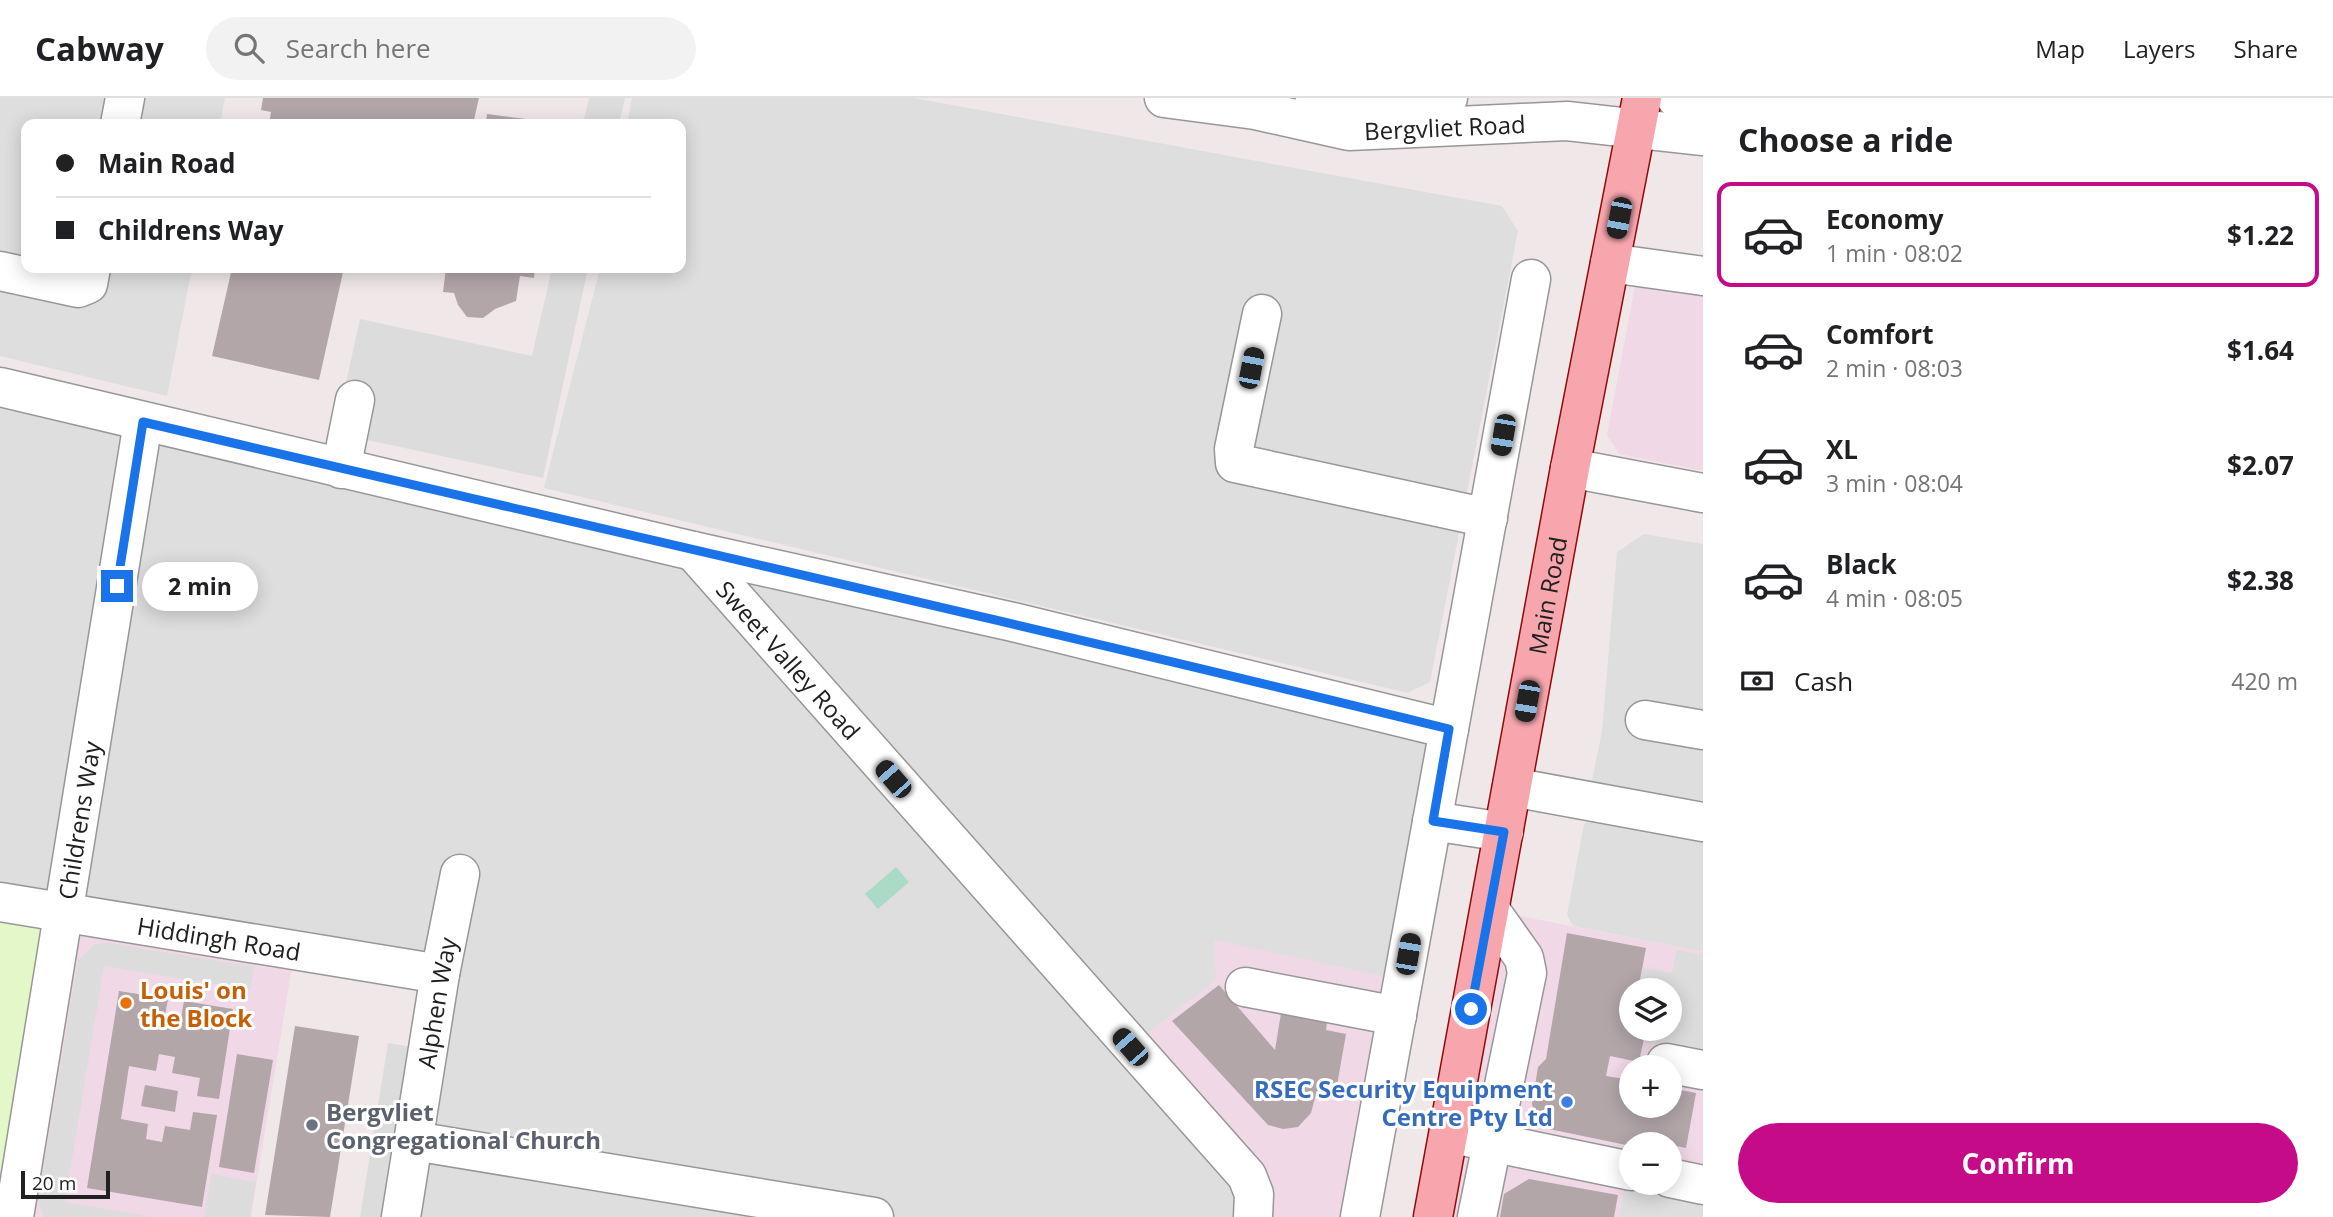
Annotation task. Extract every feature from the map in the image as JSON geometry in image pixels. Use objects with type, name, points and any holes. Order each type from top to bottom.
[{"type":"main road","name":"Main Road","points":[[1433,1217],[1570,468],[1639,113]]},
{"type":"street","points":[[121,119],[125,98]]},
{"type":"street","name":"Bergvliet Road","points":[[1164,98],[1255,110],[1349,131],[1567,121],[1639,113],[1703,136]]},
{"type":"street","name":"Bergvliet Road","points":[[1255,110],[1448,98]]},
{"type":"street","points":[[1676,98],[1703,103]]},
{"type":"street","points":[[1610,263],[1703,276]]},
{"type":"street","points":[[0,271],[78,288],[88,284],[90,273]]},
{"type":"street","points":[[1360,1217],[1531,279]]},
{"type":"street","points":[[1262,314],[1234,449],[1235,463],[1488,518]]},
{"type":"street","points":[[0,387],[693,551],[1013,622],[1449,729]]},
{"type":"street","points":[[341,469],[355,400]]},
{"type":"street","name":"Childrens Way","points":[[15,1217],[143,422]]},
{"type":"street","points":[[1570,468],[1703,493]]},
{"type":"street","name":"Sweet Valley Road","points":[[693,551],[1248,1176],[1254,1194],[1253,1217]]},
{"type":"street","points":[[1645,720],[1703,730]]},
{"type":"street","points":[[1512,786],[1703,822]]},
{"type":"street","points":[[1433,821],[1504,832]]},
{"type":"street","name":"Alphen Way","points":[[401,1217],[440,974],[460,874]]},
{"type":"street","name":"Hiddingh Road","points":[[0,902],[440,974]]},
{"type":"street","points":[[1477,1217],[1527,968],[1524,958],[1490,909]]},
{"type":"street","points":[[1245,987],[1396,1016]]},
{"type":"street","points":[[1448,1134],[1619,1169]]},
{"type":"street","points":[[414,1141],[874,1217]]},
{"type":"street","points":[[1682,1181],[1703,1185]]},
{"type":"shaded area","points":[[0,98],[225,98],[221,119],[21,119],[21,273],[191,273],[167,396],[0,356]]},
{"type":"shaded area","points":[[589,98],[625,98],[620,119],[584,119]]},
{"type":"shaded area","points":[[632,98],[914,98],[1502,206],[1518,231],[1430,682],[1408,693],[544,488],[599,273],[686,273],[686,119],[628,119]]},
{"type":"shaded area","points":[[551,273],[587,273],[543,478],[335,433],[360,319],[532,356]]},
{"type":"shaded area","points":[[1637,275],[1703,286],[1703,471],[1619,454],[1607,435]]},
{"type":"shaded area","points":[[0,387],[1449,729],[1360,1217],[401,1217],[440,974],[295,949],[0,1217]]},
{"type":"shaded area","points":[[1644,534],[1703,544],[1703,952],[1573,926],[1567,915],[1584,824],[1601,816],[1605,794],[1592,781],[1602,731],[1617,552]]},
{"type":"shaded area","points":[[896,867],[909,882],[878,909],[865,894]]},
{"type":"shaded area","points":[[0,902],[64,912],[0,1217]]},
{"type":"shaded area","points":[[1490,910],[1703,952],[1703,1185],[1682,1181],[1682,1132],[1619,1132],[1619,1195],[1623,1195],[1619,1217],[1432,1217]]},
{"type":"shaded area","points":[[64,912],[295,949],[251,1217],[15,1217]]},
{"type":"shaded area","points":[[1214,940],[1403,980],[1360,1217],[1252,1217],[1132,1045],[1216,980]]},
{"type":"shaded area","points":[[109,943],[254,967],[250,990],[104,966],[65,1202],[152,1217],[44,1217],[38,1200],[78,960],[95,944]]},
{"type":"shaded area","points":[[1677,950],[1703,955],[1703,1083],[1682,1062],[1682,1055],[1675,1055],[1666,1046],[1643,1042],[1682,1041],[1682,978],[1641,978],[1643,968],[1672,973]]},
{"type":"shaded area","points":[[388,1043],[412,1047],[384,1217],[360,1217]]},
{"type":"shaded area","points":[[211,1174],[256,1182],[250,1217],[204,1217]]},
{"type":"shaded area","points":[[1682,1184],[1703,1185],[1703,1217],[1619,1217],[1623,1195],[1682,1195]]},
{"type":"building","points":[[263,98],[479,98],[474,119],[270,119],[271,112],[261,110]]},
{"type":"building","points":[[487,114],[526,119],[486,119]]},
{"type":"building","points":[[231,273],[343,273],[319,380],[212,356]]},
{"type":"building","points":[[445,273],[534,273],[534,278],[520,276],[516,301],[495,309],[483,318],[467,317],[458,305],[454,293],[443,292]]},
{"type":"building","points":[[1567,933],[1646,948],[1640,978],[1619,978],[1619,1041],[1643,1041],[1640,1055],[1619,1055],[1619,1058],[1610,1056],[1606,1076],[1619,1078],[1619,1118],[1682,1118],[1682,1090],[1696,1093],[1686,1148],[1682,1147],[1682,1132],[1619,1132],[1619,1144],[1549,1129],[1535,1116],[1532,1104],[1538,1067],[1546,1059]]},
{"type":"building","points":[[1219,985],[1275,1050],[1282,1007],[1328,1014],[1326,1030],[1346,1034],[1335,1097],[1316,1094],[1311,1113],[1298,1127],[1283,1129],[1268,1125],[1172,1021]]},
{"type":"building","points":[[119,991],[168,999],[165,1016],[181,1018],[184,1001],[233,1009],[219,1099],[197,1096],[200,1078],[172,1073],[175,1057],[159,1054],[156,1071],[129,1066],[121,1119],[148,1124],[146,1139],[162,1142],[165,1126],[190,1130],[193,1112],[217,1115],[202,1207],[87,1188]]},
{"type":"building","name":"Bergvliet Congregational Church","points":[[295,1026],[359,1036],[330,1217],[265,1215]]},
{"type":"building","points":[[237,1054],[273,1060],[254,1173],[219,1167]]},
{"type":"building","points":[[145,1085],[178,1091],[175,1112],[141,1106]]},
{"type":"building","points":[[1529,1179],[1618,1195],[1614,1217],[1500,1217],[1504,1194]]},
{"type":"place","name":"Louis' on the Block","points":[[126,1003]]},
{"type":"place","name":"RSEC Security Equipment Centre Pty Ltd","points":[[1567,1102]]},
{"type":"place","name":"Bergvliet Congregational Church","points":[[312,1125]]},
{"type":"route","points":[[117,586],[143,422],[693,551],[1013,622],[1449,729],[1433,821],[1504,832],[1471,1009]]}]
